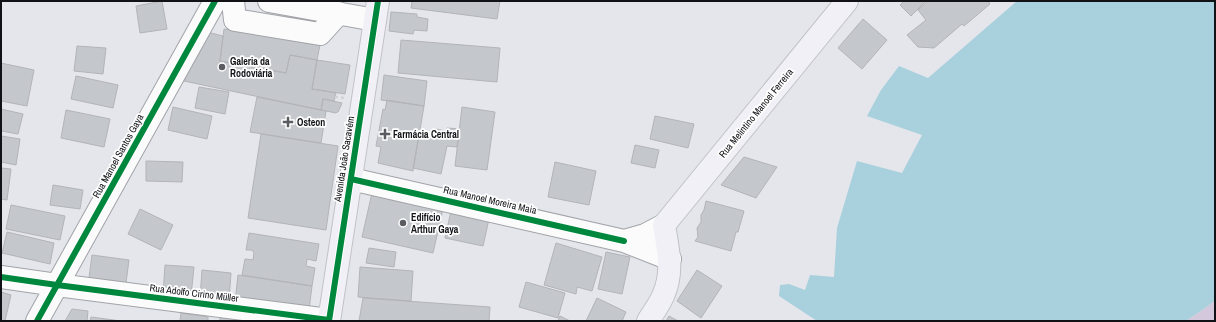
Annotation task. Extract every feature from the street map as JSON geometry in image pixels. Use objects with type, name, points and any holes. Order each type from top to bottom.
[{"type":"main road","name":"Rua Melintino Manoel Ferreira","points":[[664,225],[847,1]]},
{"type":"main road","name":"Avenida João Sacavém","points":[[329,321],[377,10]]},
{"type":"main road","points":[[648,321],[663,296],[669,278],[670,259],[664,225]]},
{"type":"street","name":"Rua Manoel Santos Gaya","points":[[37,321],[215,1]]},
{"type":"street","points":[[233,1],[236,20],[320,34],[339,13]]},
{"type":"street","points":[[269,1],[339,13],[377,10]]},
{"type":"street","name":"Rua Manoel Moreira Maia","points":[[351,179],[624,241],[670,259]]},
{"type":"street","name":"Rua Manoel Moreira Maia","points":[[624,241],[645,235],[664,225]]},
{"type":"street","name":"Rua Adolfo Cirino Müller","points":[[1,277],[329,321]]},
{"type":"shaded area","points":[[1215,301],[1215,321],[1186,321]]},
{"type":"water","points":[[1017,1],[1215,1],[1215,301],[1186,321],[817,321],[779,296],[780,285],[789,284],[805,290],[810,275],[834,277],[837,228],[857,161],[902,173],[922,135],[867,116],[881,90],[899,66],[928,78]]},
{"type":"building","points":[[162,1],[167,29],[140,33],[136,6]]},
{"type":"building","points":[[412,1],[500,1],[497,19],[411,8]]},
{"type":"building","points":[[904,1],[926,1],[911,16],[900,5]]},
{"type":"building","points":[[928,1],[988,1],[990,4],[964,26],[962,24],[934,48],[918,47],[907,35],[926,20],[918,10]]},
{"type":"building","points":[[391,12],[417,14],[417,17],[428,19],[427,31],[414,30],[413,34],[389,31]]},
{"type":"building","points":[[863,19],[887,40],[862,69],[838,48]]},
{"type":"building","points":[[224,29],[320,45],[317,60],[290,55],[286,73],[220,61]]},
{"type":"building","name":"Galeria da Rodoviária","points":[[207,32],[223,36],[220,61],[286,73],[290,55],[317,60],[312,89],[336,93],[334,101],[323,99],[321,110],[184,81]]},
{"type":"building","points":[[401,40],[500,48],[497,82],[398,73]]},
{"type":"building","points":[[77,46],[106,48],[103,74],[74,71]]},
{"type":"building","points":[[317,60],[350,65],[345,94],[312,89]]},
{"type":"building","points":[[1,63],[34,70],[27,106],[1,101]]},
{"type":"building","points":[[384,75],[427,81],[424,106],[381,100]]},
{"type":"building","points":[[76,76],[118,85],[113,108],[71,99]]},
{"type":"building","points":[[199,87],[229,92],[225,114],[195,108]]},
{"type":"building","name":"Osteon","points":[[257,97],[326,111],[321,143],[250,132]]},
{"type":"building","points":[[323,99],[342,103],[338,112],[336,113],[321,110]]},
{"type":"building","points":[[387,100],[424,106],[413,171],[378,163],[381,147],[376,146],[383,109],[385,110]]},
{"type":"building","points":[[173,107],[212,116],[207,139],[168,130]]},
{"type":"building","points":[[462,107],[495,112],[487,170],[455,166]]},
{"type":"building","points":[[1,109],[23,114],[18,134],[1,131]]},
{"type":"building","points":[[66,110],[110,119],[104,147],[61,138]]},
{"type":"building","points":[[655,116],[694,124],[688,148],[650,139]]},
{"type":"building","points":[[447,128],[460,129],[457,147],[447,146],[441,174],[413,168],[419,136],[433,138],[435,129],[446,131]]},
{"type":"building","points":[[261,134],[338,146],[326,230],[248,218]]},
{"type":"building","points":[[1,136],[20,139],[16,165],[1,162]]},
{"type":"building","points":[[635,145],[659,150],[655,168],[631,163]]},
{"type":"building","points":[[744,157],[777,167],[756,198],[721,185]]},
{"type":"building","points":[[146,161],[183,162],[182,182],[146,181]]},
{"type":"building","points":[[555,162],[596,171],[589,205],[548,197]]},
{"type":"building","points":[[1,168],[11,169],[7,200],[1,199]]},
{"type":"building","points":[[53,185],[83,190],[80,209],[50,205]]},
{"type":"building","name":"Edifício Arthur Gaya","points":[[372,193],[443,209],[433,253],[362,237]]},
{"type":"building","points":[[706,201],[744,211],[731,251],[695,241],[698,237],[697,228],[701,222],[701,215]]},
{"type":"building","points":[[11,205],[65,216],[60,240],[6,229]]},
{"type":"building","points":[[140,209],[173,225],[161,250],[128,234]]},
{"type":"building","points":[[451,211],[489,219],[483,246],[445,238]]},
{"type":"building","points":[[7,232],[54,243],[50,264],[2,253]]},
{"type":"building","points":[[249,233],[319,244],[316,261],[307,259],[306,266],[315,268],[312,286],[242,275],[245,259],[253,260],[254,253],[252,250],[246,250]]},
{"type":"building","points":[[556,243],[602,257],[592,291],[577,287],[576,294],[544,285]]},
{"type":"building","points":[[369,248],[396,252],[394,267],[366,263]]},
{"type":"building","points":[[606,252],[630,257],[622,294],[598,289]]},
{"type":"building","points":[[92,255],[129,260],[126,283],[89,278]]},
{"type":"building","points":[[165,265],[194,267],[191,296],[163,294]]},
{"type":"building","points":[[360,267],[413,271],[411,301],[358,297]]},
{"type":"building","points":[[202,270],[231,273],[229,301],[200,298]]},
{"type":"building","points":[[697,270],[722,286],[701,318],[677,301]]},
{"type":"building","points":[[238,275],[312,286],[309,310],[235,302]]},
{"type":"building","points":[[526,282],[565,293],[558,318],[519,307]]},
{"type":"building","points":[[1,292],[11,295],[5,321],[1,321]]},
{"type":"building","points":[[363,298],[490,307],[489,321],[359,321]]},
{"type":"building","points":[[597,298],[626,312],[622,321],[586,321]]},
{"type":"building","points":[[72,309],[88,311],[87,321],[65,321]]},
{"type":"building","points":[[181,313],[208,317],[208,321],[180,321]]},
{"type":"building","points":[[560,316],[570,321],[558,321]]},
{"type":"building","points":[[669,316],[678,321],[666,321]]},
{"type":"building","points":[[91,317],[121,321],[90,321]]},
{"type":"building","points":[[220,317],[255,321],[220,321]]},
{"type":"cycle path","points":[[37,321],[215,1]]},
{"type":"cycle path","points":[[329,321],[378,1]]},
{"type":"cycle path","points":[[351,179],[624,241]]},
{"type":"cycle path","points":[[1,277],[329,320]]},
{"type":"place","name":"Galeria da Rodoviária","points":[[222,67]]},
{"type":"place","name":"Osteon","points":[[288,122]]},
{"type":"place","name":"Farmácia Central","points":[[385,134]]},
{"type":"place","name":"Edifício Arthur Gaya","points":[[403,223]]}]
